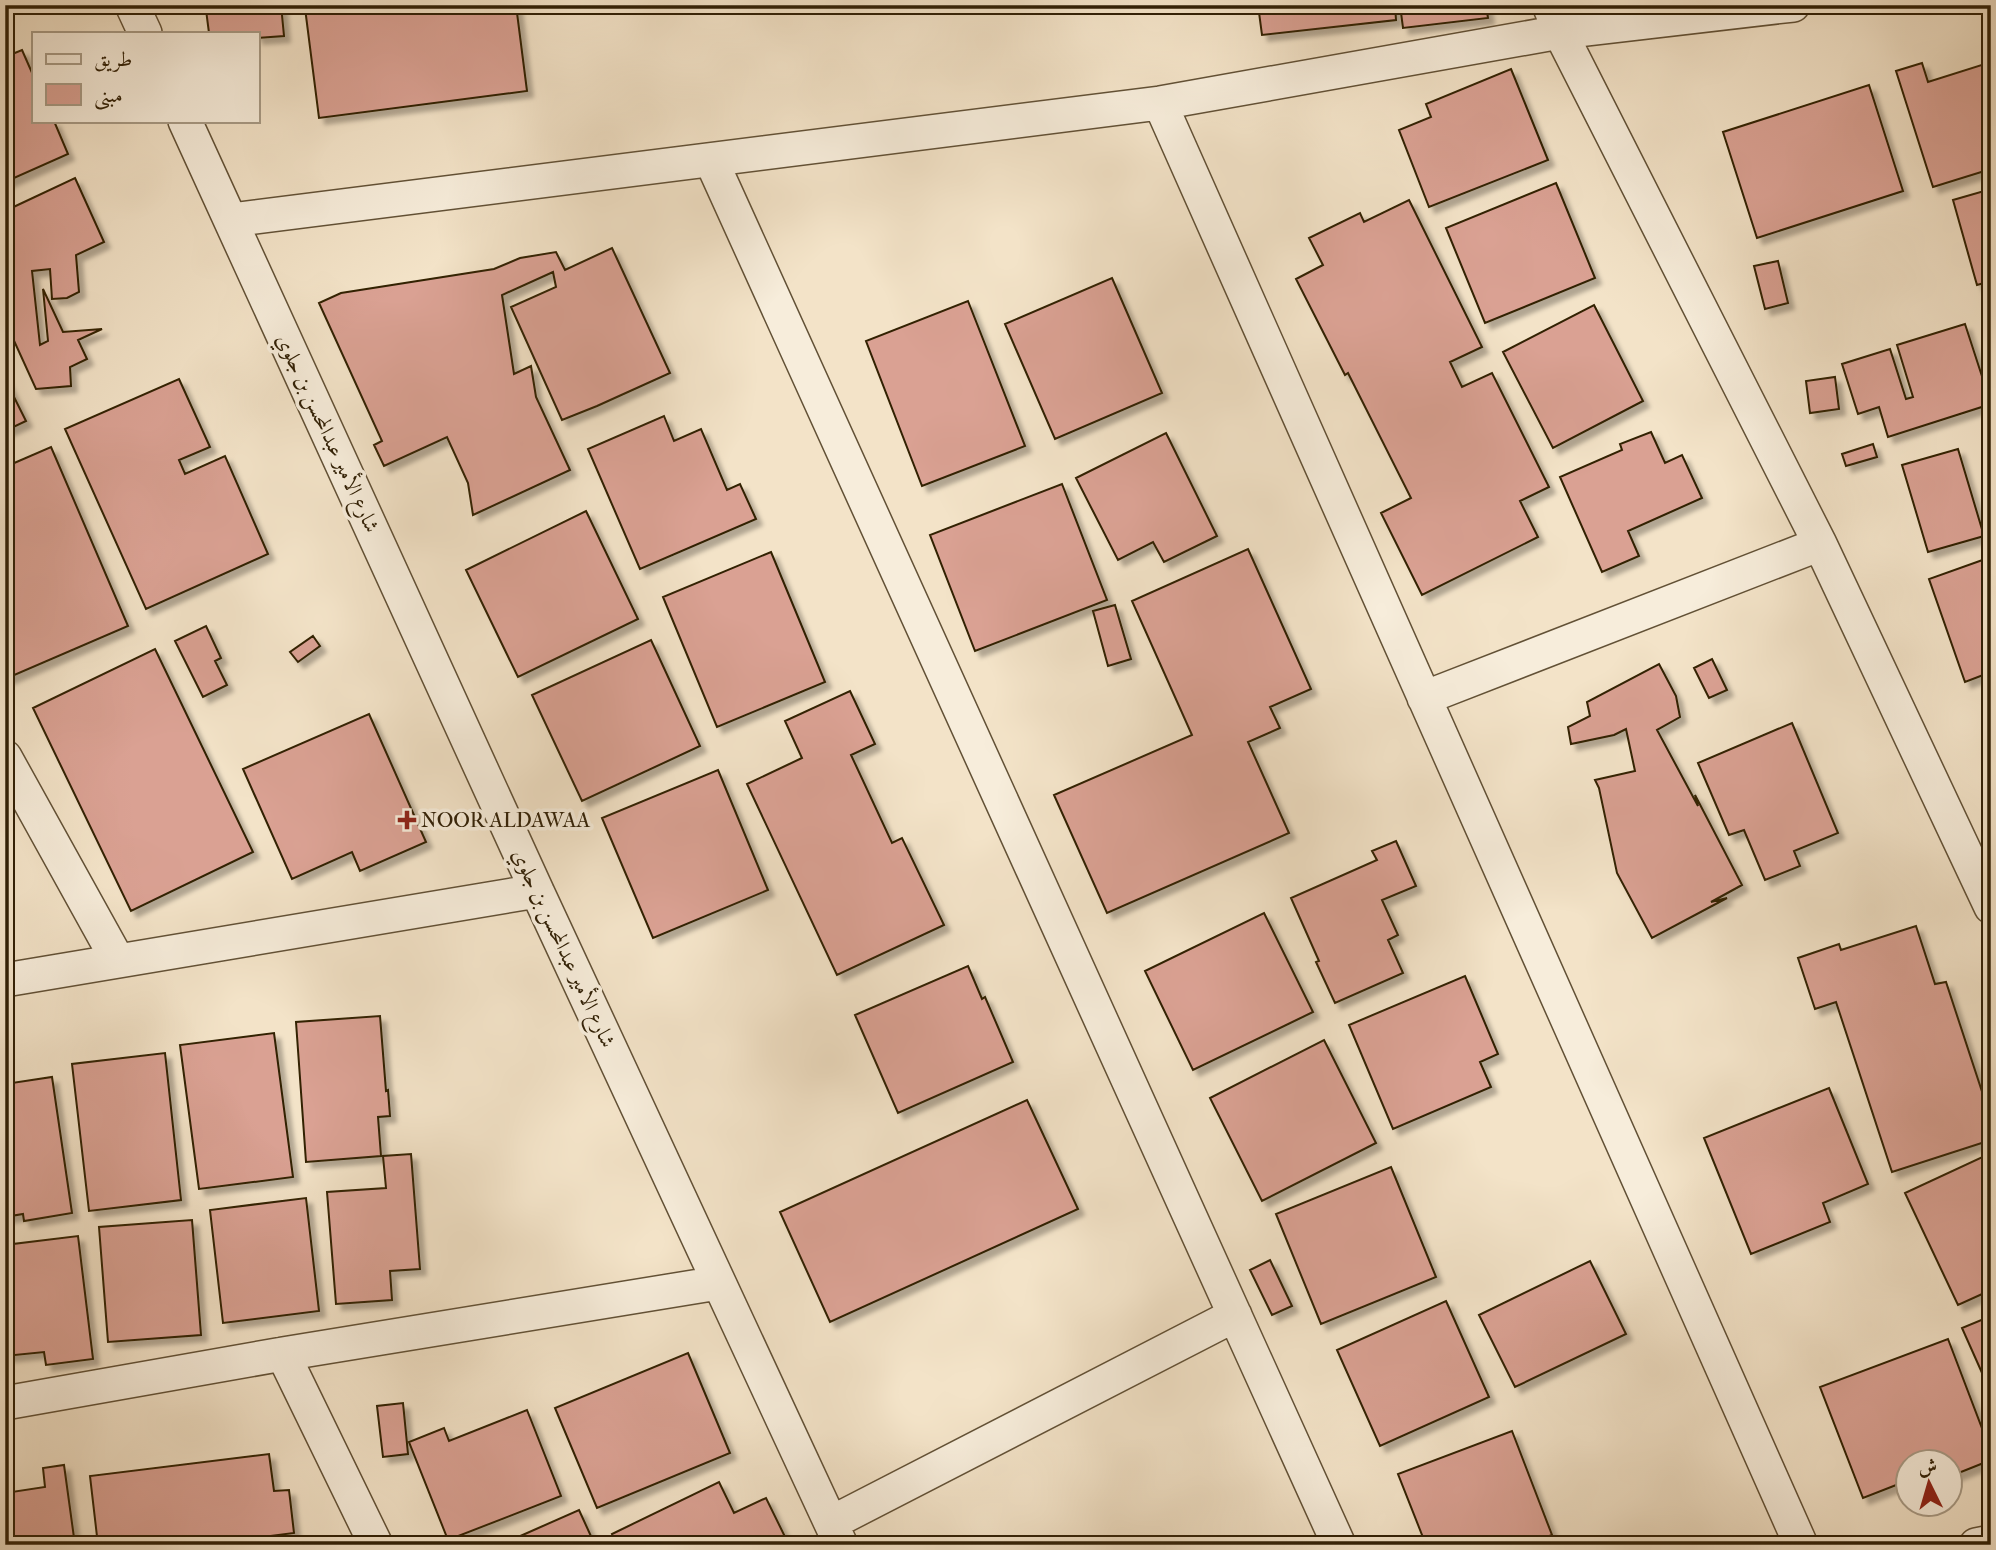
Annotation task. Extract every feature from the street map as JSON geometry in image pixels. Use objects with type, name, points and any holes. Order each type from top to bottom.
[{"type":"street","points":[[132,5],[145,32]]},
{"type":"street","points":[[231,220],[1160,103],[1555,19],[1793,5]]},
{"type":"street","points":[[1555,19],[1820,544],[1991,907]]},
{"type":"street","points":[[1160,103],[1801,1545]]},
{"type":"street","name":"شارع الأمير عبدالمحسن بن جلوي","points":[[185,122],[537,891],[836,1534]]},
{"type":"street","points":[[711,160],[1339,1545]]},
{"type":"street","points":[[1424,698],[1820,544]]},
{"type":"street","points":[[5,757],[118,961]]},
{"type":"street","points":[[5,980],[537,891]]},
{"type":"street","points":[[5,1403],[718,1283]]},
{"type":"street","points":[[836,1534],[1235,1315]]},
{"type":"street","points":[[284,1354],[376,1545]]},
{"type":"street","points":[[1976,1545],[1991,1542]]},
{"type":"building","points":[[281,5],[284,36],[259,38],[259,32],[209,32],[206,10]]},
{"type":"building","points":[[327,5],[516,5],[527,91],[319,118],[305,8]]},
{"type":"building","points":[[1258,5],[1395,5],[1396,20],[1262,35]]},
{"type":"building","points":[[1400,5],[1486,5],[1488,18],[1403,28]]},
{"type":"building","points":[[22,50],[32,73],[32,122],[54,122],[68,154],[5,182],[5,57]]},
{"type":"building","points":[[1991,62],[1991,169],[1933,187],[1896,71],[1922,63],[1928,82]]},
{"type":"building","points":[[1511,69],[1548,160],[1429,207],[1399,130],[1431,117],[1426,104]]},
{"type":"building","points":[[1869,85],[1903,191],[1757,238],[1723,132]]},
{"type":"building","points":[[75,178],[104,242],[76,255],[79,292],[67,298],[52,299],[50,269],[32,271],[40,345],[48,341],[43,289],[63,332],[102,329],[78,340],[87,359],[70,367],[71,386],[36,389],[5,321],[5,211]]},
{"type":"building","points":[[1556,183],[1595,278],[1485,323],[1446,228]]},
{"type":"building","points":[[1991,189],[1991,281],[1977,285],[1953,200]]},
{"type":"building","points":[[1409,200],[1482,347],[1450,362],[1462,387],[1492,373],[1549,487],[1520,501],[1538,537],[1422,595],[1381,513],[1411,498],[1348,373],[1345,375],[1296,279],[1323,265],[1309,238],[1360,213],[1364,222]]},
{"type":"building","points":[[612,248],[670,373],[597,406],[562,420],[511,307],[556,287],[553,272],[502,295],[514,374],[531,366],[536,397],[570,470],[473,515],[468,483],[447,437],[384,466],[374,445],[382,441],[319,303],[341,293],[494,269],[520,258],[556,252],[565,270]]},
{"type":"building","points":[[1778,261],[1788,303],[1765,309],[1754,266]]},
{"type":"building","points":[[1112,278],[1162,393],[1055,439],[1005,324]]},
{"type":"building","points":[[968,301],[1025,446],[922,486],[866,341]]},
{"type":"building","points":[[1594,305],[1643,401],[1553,448],[1503,352]]},
{"type":"building","points":[[1965,324],[1991,404],[1888,437],[1879,407],[1858,414],[1842,364],[1890,349],[1906,399],[1913,397],[1897,345]]},
{"type":"building","points":[[1835,377],[1839,409],[1810,413],[1806,381]]},
{"type":"building","points":[[5,379],[26,421],[5,431]]},
{"type":"building","points":[[179,379],[210,447],[179,460],[185,474],[225,456],[268,554],[146,609],[65,429]]},
{"type":"building","points":[[664,416],[674,441],[701,429],[727,490],[740,484],[756,519],[640,569],[588,449]]},
{"type":"building","points":[[1651,432],[1665,463],[1682,455],[1702,498],[1628,531],[1639,556],[1602,572],[1560,477],[1622,450],[1620,444]]},
{"type":"building","points":[[1166,433],[1217,536],[1164,562],[1153,542],[1118,560],[1076,478]]},
{"type":"building","points":[[1873,444],[1877,457],[1846,466],[1842,454]]},
{"type":"building","points":[[51,447],[128,626],[5,679],[5,467]]},
{"type":"building","points":[[1958,449],[1984,536],[1928,552],[1902,465]]},
{"type":"building","points":[[1062,484],[1107,600],[975,651],[930,535]]},
{"type":"building","points":[[586,511],[638,619],[518,677],[466,570]]},
{"type":"building","points":[[1248,549],[1311,689],[1270,707],[1280,728],[1248,742],[1289,833],[1107,913],[1054,795],[1192,735],[1132,601]]},
{"type":"building","points":[[771,552],[825,682],[717,727],[663,597]]},
{"type":"building","points":[[1991,557],[1991,672],[1965,682],[1929,579]]},
{"type":"building","points":[[1115,605],[1131,659],[1108,666],[1093,611]]},
{"type":"building","points":[[206,626],[221,658],[215,661],[227,685],[203,697],[175,641]]},
{"type":"building","points":[[313,636],[320,646],[298,662],[290,652]]},
{"type":"building","points":[[651,640],[700,746],[582,801],[532,695]]},
{"type":"building","points":[[155,649],[253,852],[131,911],[33,708]]},
{"type":"building","points":[[1712,659],[1727,690],[1709,698],[1694,668]]},
{"type":"building","points":[[1659,664],[1676,696],[1680,717],[1657,730],[1742,885],[1711,902],[1727,898],[1652,938],[1617,873],[1595,780],[1635,771],[1626,729],[1614,735],[1571,744],[1568,727],[1590,716],[1587,702]]},
{"type":"building","points":[[850,691],[875,744],[851,755],[892,843],[902,838],[944,925],[837,975],[747,784],[802,758],[785,721]]},
{"type":"building","points":[[369,714],[426,842],[360,871],[352,852],[292,879],[243,769]]},
{"type":"building","points":[[1792,723],[1838,833],[1794,851],[1800,866],[1765,880],[1744,830],[1729,835],[1698,763]]},
{"type":"building","points":[[718,770],[768,890],[653,938],[602,818]]},
{"type":"building","points":[[1396,841],[1416,886],[1382,900],[1398,935],[1388,940],[1403,973],[1335,1003],[1291,898],[1377,860],[1372,851]]},
{"type":"building","points":[[1264,913],[1313,1012],[1193,1070],[1145,971]]},
{"type":"building","points":[[1916,926],[1935,984],[1946,982],[1991,1119],[1991,1140],[1892,1172],[1836,1002],[1815,1009],[1798,958],[1839,944],[1841,950]]},
{"type":"building","points":[[968,966],[982,999],[985,997],[1013,1062],[898,1113],[855,1015]]},
{"type":"building","points":[[1465,976],[1498,1054],[1480,1062],[1491,1087],[1393,1129],[1349,1025]]},
{"type":"building","points":[[380,1016],[390,1116],[378,1117],[381,1156],[306,1162],[296,1022]]},
{"type":"building","points":[[274,1033],[293,1177],[199,1189],[180,1045]]},
{"type":"building","points":[[1324,1040],[1376,1143],[1262,1201],[1210,1098]]},
{"type":"building","points":[[165,1053],[181,1200],[89,1211],[72,1064]]},
{"type":"building","points":[[52,1077],[72,1213],[24,1221],[23,1214],[5,1217],[5,1084]]},
{"type":"building","points":[[1829,1088],[1868,1184],[1823,1203],[1830,1222],[1751,1254],[1704,1138]]},
{"type":"building","points":[[1027,1100],[1078,1209],[830,1322],[780,1212]]},
{"type":"building","points":[[1991,1153],[1991,1290],[1958,1305],[1905,1193]]},
{"type":"building","points":[[411,1154],[420,1269],[390,1271],[392,1300],[336,1304],[327,1192],[386,1188],[383,1156]]},
{"type":"building","points":[[1391,1167],[1436,1277],[1321,1324],[1276,1214]]},
{"type":"building","points":[[306,1198],[319,1311],[223,1323],[210,1210]]},
{"type":"building","points":[[192,1220],[201,1335],[108,1342],[99,1227]]},
{"type":"building","points":[[78,1236],[93,1359],[46,1365],[44,1352],[5,1356],[5,1245]]},
{"type":"building","points":[[1270,1260],[1292,1306],[1272,1315],[1250,1270]]},
{"type":"building","points":[[1590,1261],[1626,1334],[1515,1387],[1479,1315]]},
{"type":"building","points":[[1446,1301],[1489,1397],[1380,1446],[1337,1350]]},
{"type":"building","points":[[1991,1316],[1991,1393],[1962,1328]]},
{"type":"building","points":[[1948,1339],[1991,1452],[1991,1460],[1965,1470],[1965,1448],[1895,1448],[1895,1485],[1863,1498],[1820,1387]]},
{"type":"building","points":[[688,1353],[730,1453],[597,1508],[555,1408]]},
{"type":"building","points":[[403,1403],[408,1454],[383,1457],[377,1406]]},
{"type":"building","points":[[527,1410],[561,1496],[448,1540],[409,1442],[444,1428],[449,1441]]},
{"type":"building","points":[[1512,1431],[1552,1535],[1525,1545],[1426,1545],[1398,1474]]},
{"type":"building","points":[[269,1454],[274,1491],[289,1490],[294,1533],[200,1545],[98,1545],[90,1476]]},
{"type":"building","points":[[64,1465],[75,1545],[5,1545],[5,1493],[45,1487],[43,1468]]},
{"type":"building","points":[[719,1482],[734,1513],[766,1498],[789,1545],[617,1545],[612,1534]]},
{"type":"building","points":[[579,1510],[595,1545],[500,1545]]},
{"type":"place","name":"NOOR ALDAWAA","points":[[407,820]]}]
